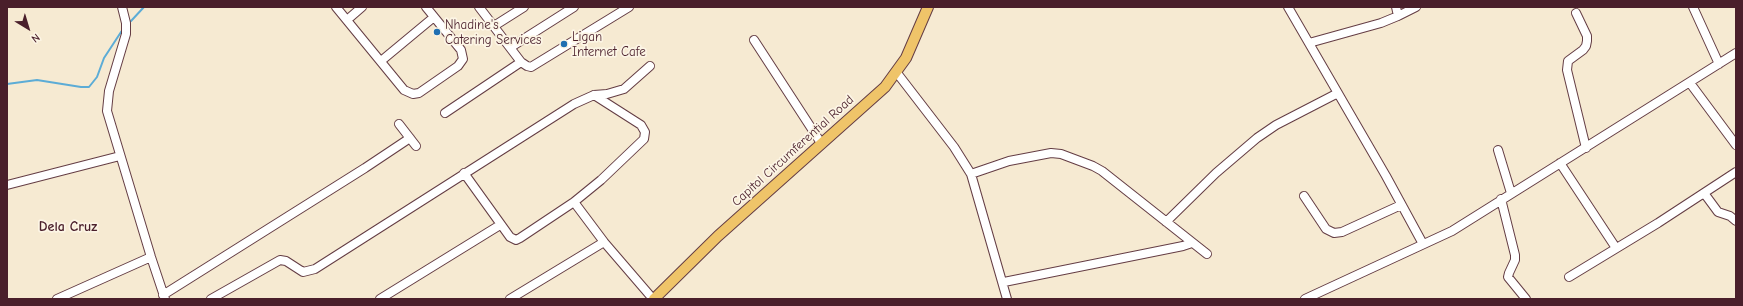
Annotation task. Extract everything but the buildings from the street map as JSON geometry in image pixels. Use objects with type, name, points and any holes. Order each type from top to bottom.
[{"type":"main road","name":"Capitol Circumferential Road","points":[[654,299],[718,236],[885,87],[897,73],[906,58],[928,7]]},
{"type":"street","points":[[336,7],[404,90],[413,94],[419,93],[458,66],[463,59],[461,50],[426,7]]},
{"type":"street","points":[[347,20],[362,7]]},
{"type":"street","points":[[480,7],[522,62],[527,66],[536,65],[629,7]]},
{"type":"street","points":[[494,26],[524,7]]},
{"type":"street","points":[[511,47],[574,7]]},
{"type":"street","points":[[1288,7],[1423,244]]},
{"type":"street","points":[[1396,7],[1398,16]]},
{"type":"street","points":[[1309,43],[1363,29],[1398,16],[1416,7]]},
{"type":"street","points":[[1693,7],[1719,64]]},
{"type":"street","points":[[123,8],[126,23],[126,34],[107,102],[110,121],[120,156],[164,297],[410,138]]},
{"type":"street","points":[[1576,13],[1587,36],[1587,41],[1586,46],[1568,61],[1567,70],[1586,148]]},
{"type":"street","points":[[381,61],[434,17]]},
{"type":"street","points":[[754,40],[821,143]]},
{"type":"street","points":[[1305,299],[1452,231],[1736,53]]},
{"type":"street","points":[[445,113],[522,62]]},
{"type":"street","points":[[211,299],[280,260],[286,261],[303,272],[315,269],[574,104],[594,95],[607,94],[624,89],[650,66]]},
{"type":"street","points":[[897,73],[954,147],[971,174],[1004,282],[1007,299]]},
{"type":"street","points":[[1690,83],[1736,145]]},
{"type":"street","points":[[1166,222],[1216,173],[1257,138],[1276,125],[1338,94]]},
{"type":"street","points":[[464,173],[500,225],[510,237],[516,240],[574,202],[601,180],[640,143],[645,136],[644,128],[641,125],[594,95]]},
{"type":"street","points":[[400,124],[416,146]]},
{"type":"street","points":[[1498,150],[1511,193]]},
{"type":"street","points":[[971,174],[1009,161],[1051,153],[1061,154],[1102,171],[1207,254]]},
{"type":"street","points":[[7,185],[120,156]]},
{"type":"street","points":[[1560,164],[1616,248]]},
{"type":"street","points":[[1569,277],[1736,172]]},
{"type":"street","points":[[1704,193],[1718,212],[1730,216],[1736,221]]},
{"type":"street","points":[[1304,196],[1326,229],[1334,233],[1342,232],[1401,205]]},
{"type":"street","points":[[1501,199],[1515,255],[1515,260],[1508,273],[1508,277],[1526,299]]},
{"type":"street","points":[[574,202],[604,242],[654,299]]},
{"type":"street","points":[[380,299],[500,225]]},
{"type":"street","points":[[510,299],[604,242]]},
{"type":"street","points":[[1004,282],[1177,248],[1192,243]]},
{"type":"street","points":[[57,299],[151,257]]},
{"type":"waterway","points":[[131,21],[144,7]]},
{"type":"waterway","points":[[7,84],[37,80],[89,87],[97,77],[104,58],[123,29]]},
{"type":"place","name":"Nhadine's Catering Services","points":[[437,32]]},
{"type":"place","name":"Ligan Internet Cafe","points":[[564,44]]},
{"type":"district","name":"Dela Cruz","points":[[68,227]]}]
